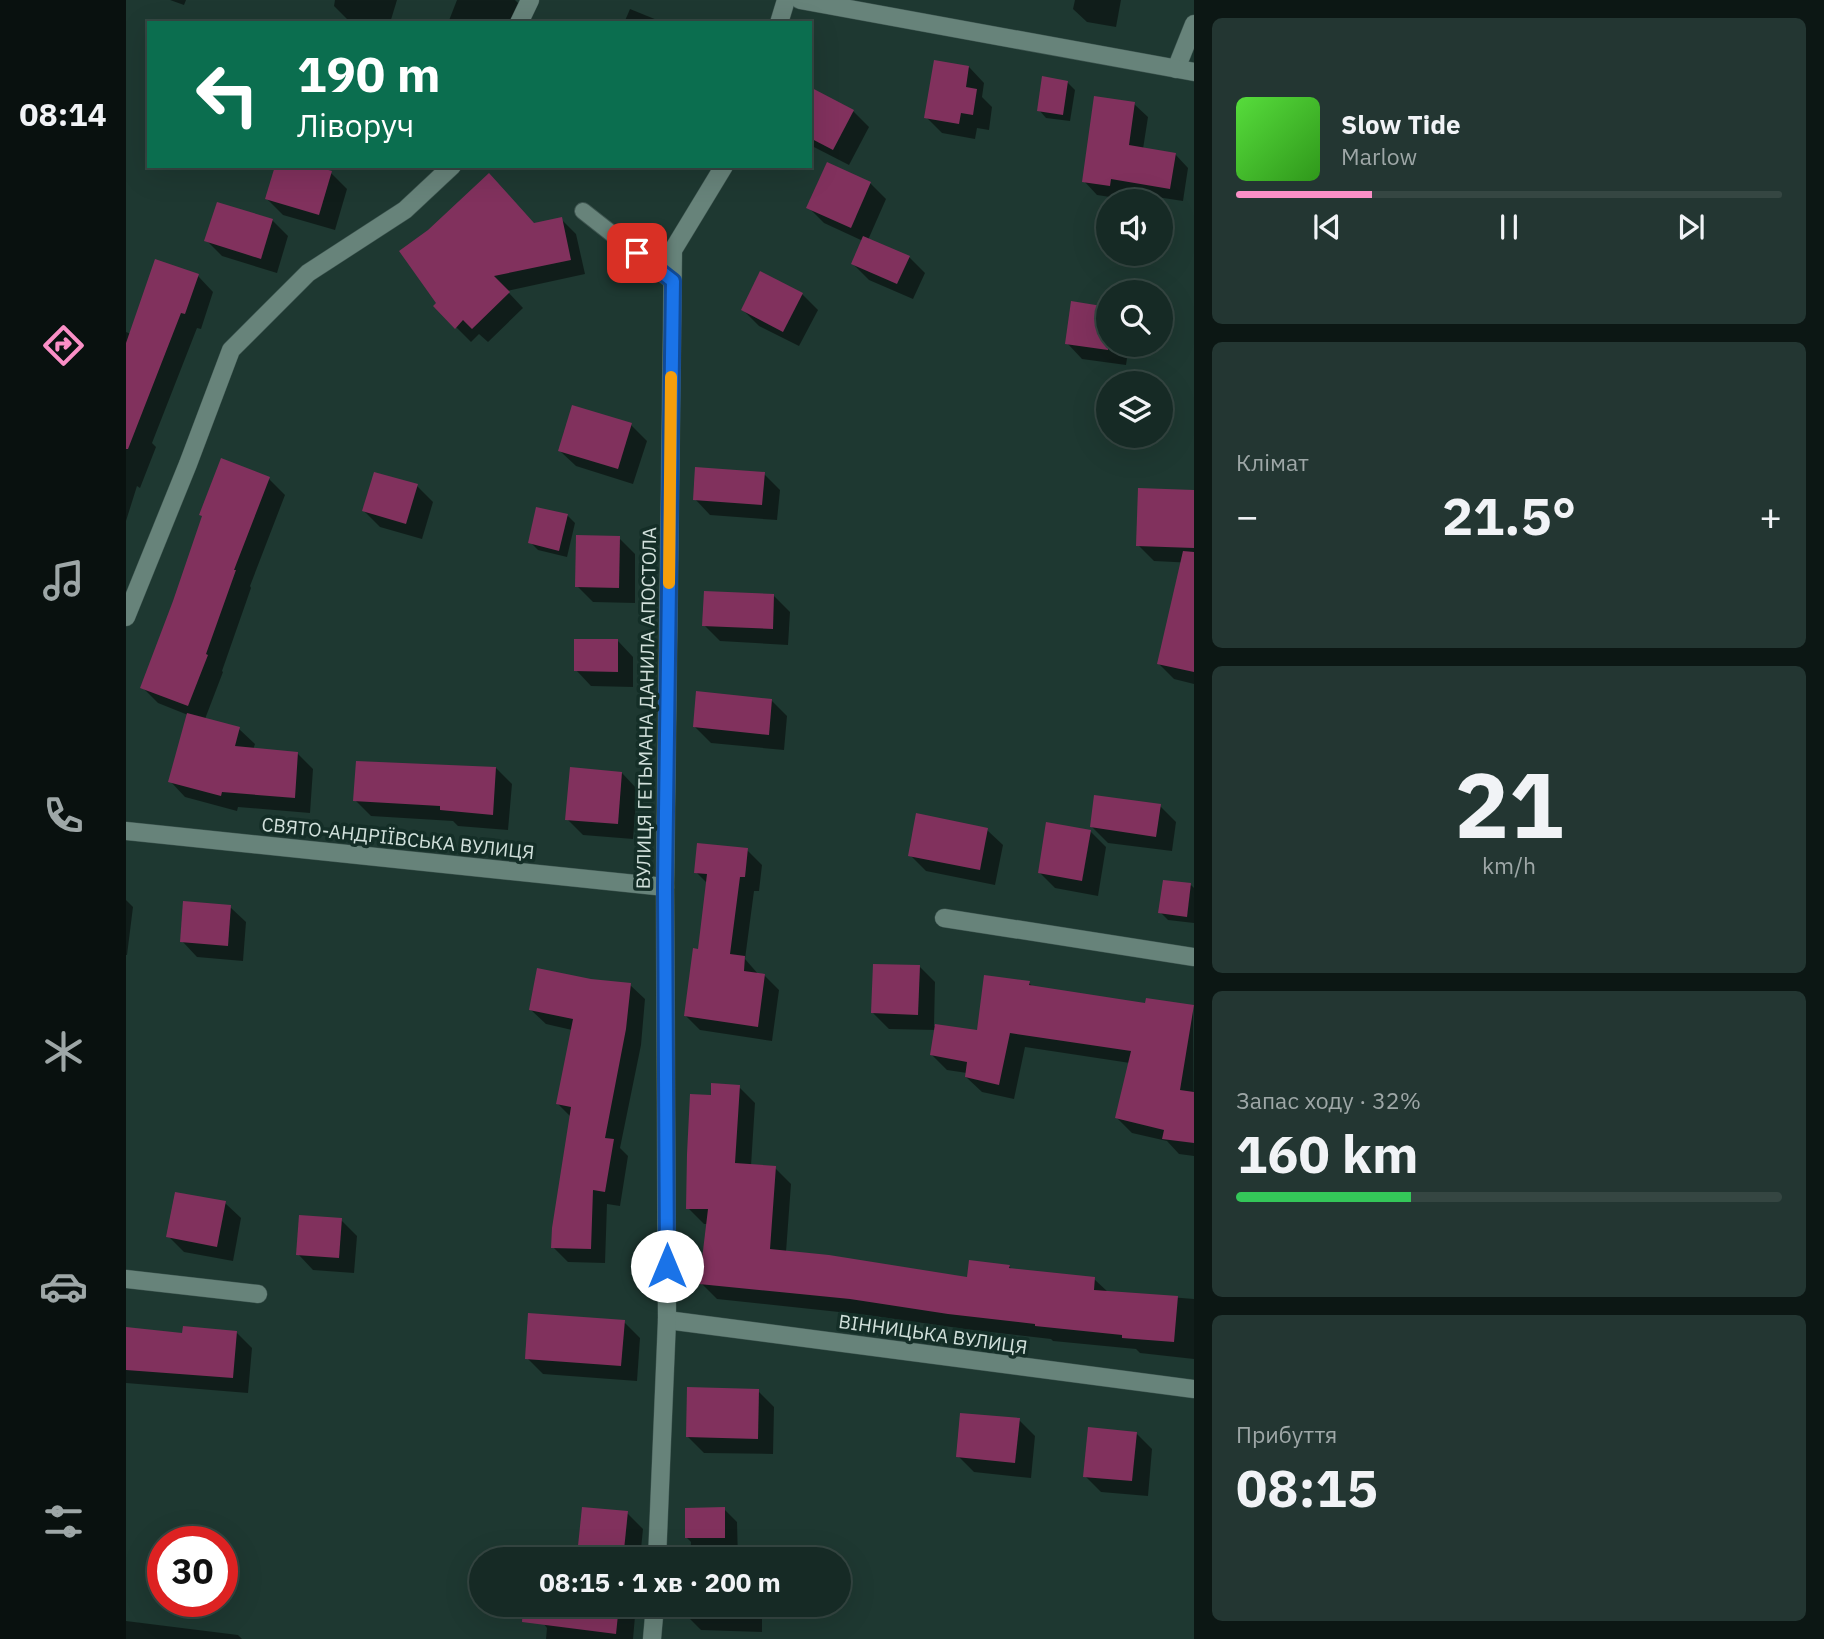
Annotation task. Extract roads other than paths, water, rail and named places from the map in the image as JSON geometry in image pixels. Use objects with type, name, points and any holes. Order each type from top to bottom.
[{"type":"street","points":[[520,21],[530,0]]},
{"type":"street","points":[[780,21],[786,0]]},
{"type":"street","points":[[800,0],[832,3],[1194,72]]},
{"type":"street","points":[[1176,69],[1194,24]]},
{"type":"street","points":[[126,617],[231,350],[308,274],[405,209],[450,168]]},
{"type":"street","name":"ВУЛИЦЯ ГЕТЬМАНА ДАНИЛА АПОСТОЛА","points":[[658,1547],[667,1320],[665,887],[673,250],[723,168]]},
{"type":"street","name":"СВЯТО-АНДРІЇВСЬКА ВУЛИЦЯ","points":[[126,831],[665,887]]},
{"type":"street","points":[[944,918],[1194,957]]},
{"type":"street","points":[[126,1279],[258,1294]]},
{"type":"street","name":"ВІННИЦЬКА ВУЛИЦЯ","points":[[667,1320],[1194,1389]]},
{"type":"street","points":[[652,1639],[654,1617]]},
{"type":"lane","points":[[583,211],[673,281]]}]
